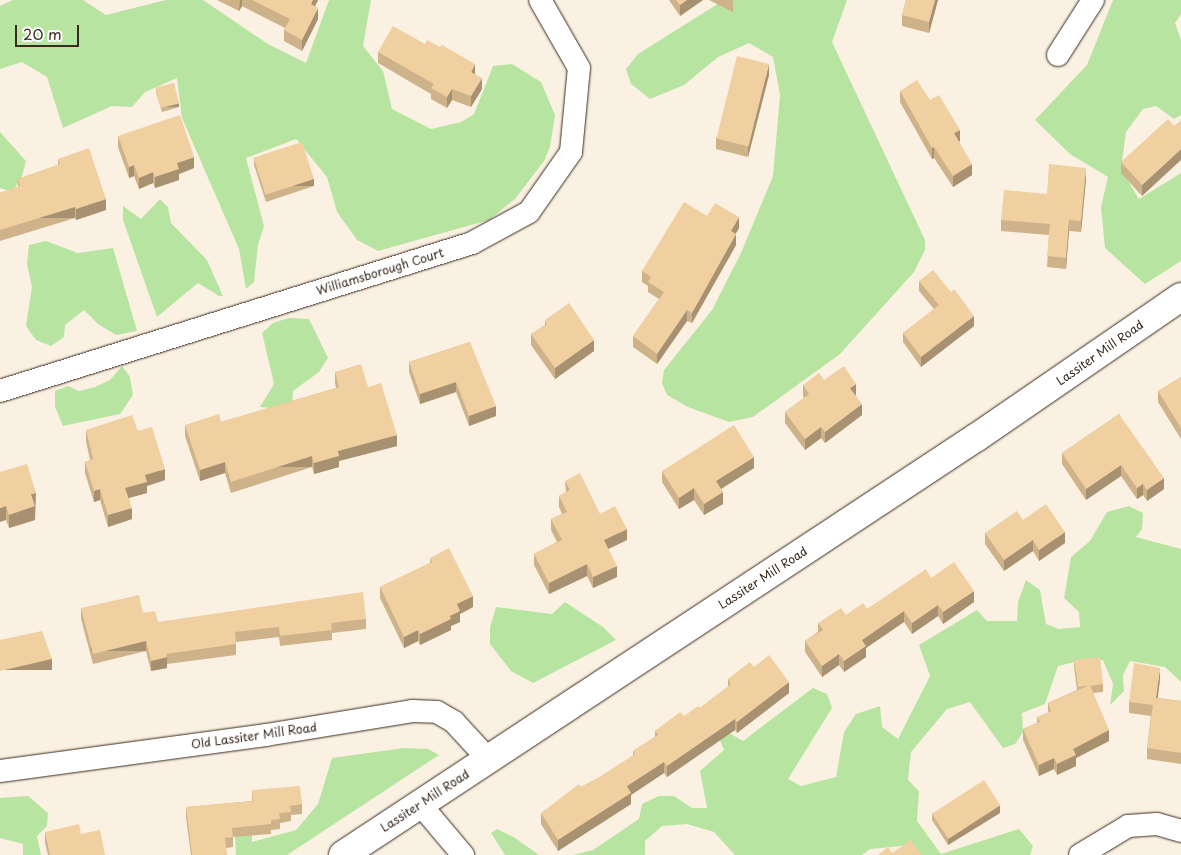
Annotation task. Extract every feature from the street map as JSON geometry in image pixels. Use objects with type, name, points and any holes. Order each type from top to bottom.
[{"type":"main road","name":"Lassiter Mill Road","points":[[343,855],[986,432],[1181,297]]},
{"type":"street","name":"Williamsborough Court","points":[[0,391],[472,243],[529,212],[571,152],[580,68],[540,0]]},
{"type":"street","points":[[1058,55],[1093,0]]},
{"type":"street","name":"Old Lassiter Mill Road","points":[[0,771],[266,736],[412,711],[437,712],[454,722],[488,759]]},
{"type":"street","points":[[420,804],[463,855]]},
{"type":"street","points":[[1080,855],[1128,826],[1157,824],[1181,831]]},
{"type":"green space","points":[[13,0],[83,0],[106,15],[166,0],[203,0],[268,44],[306,63],[329,0],[371,0],[363,46],[383,71],[392,109],[431,129],[461,122],[474,114],[493,66],[512,64],[541,82],[555,115],[550,147],[544,161],[515,199],[489,220],[378,251],[357,240],[337,212],[327,177],[296,139],[246,158],[264,226],[258,245],[254,282],[246,289],[239,249],[182,118],[177,78],[145,92],[132,107],[112,106],[63,128],[47,77],[22,62],[0,69],[0,6]]},
{"type":"green space","points":[[724,0],[847,0],[832,42],[925,240],[925,250],[914,272],[840,354],[753,417],[729,422],[688,407],[667,395],[662,383],[664,370],[712,310],[741,253],[773,176],[780,95],[773,57],[749,43],[718,57],[684,85],[650,99],[631,84],[626,69],[638,54]]},
{"type":"green space","points":[[1113,0],[1181,0],[1181,14],[1175,23],[1181,40],[1181,115],[1174,119],[1156,106],[1143,109],[1126,132],[1121,169],[1139,199],[1181,173],[1181,261],[1145,284],[1105,248],[1101,207],[1108,177],[1070,154],[1035,120],[1087,65]]},
{"type":"green space","points":[[0,132],[26,161],[21,179],[12,192],[0,188]]},
{"type":"green space","points":[[160,199],[168,207],[171,223],[207,260],[223,296],[219,296],[198,283],[157,317],[123,220],[123,206],[141,219]]},
{"type":"green space","points":[[46,241],[78,253],[113,248],[137,331],[116,335],[98,324],[84,310],[65,325],[64,337],[51,346],[36,340],[26,326],[32,287],[27,264],[29,245]]},
{"type":"green space","points":[[288,318],[309,319],[328,358],[319,372],[293,391],[292,410],[260,407],[274,384],[262,333],[273,323]]},
{"type":"green space","points":[[122,366],[130,377],[133,395],[120,414],[63,426],[55,407],[55,391],[68,386],[79,391],[95,387],[110,380]]},
{"type":"green space","points":[[1129,506],[1143,513],[1142,529],[1136,537],[1181,549],[1181,682],[1165,667],[1130,661],[1123,675],[1124,691],[1110,705],[1113,684],[1103,660],[1083,660],[1058,666],[1045,704],[1022,713],[1023,732],[1015,744],[1003,748],[970,702],[947,709],[911,752],[908,780],[919,791],[917,821],[941,854],[1019,829],[1033,846],[1030,855],[919,855],[911,845],[870,849],[862,855],[735,855],[714,832],[687,824],[662,826],[645,841],[645,855],[573,855],[593,850],[639,819],[642,804],[659,796],[674,796],[692,808],[707,808],[700,771],[724,750],[713,724],[743,741],[813,688],[827,694],[832,708],[788,779],[801,786],[836,777],[844,732],[856,714],[880,706],[882,727],[898,739],[930,676],[919,645],[977,610],[987,621],[1017,621],[1018,602],[1026,580],[1040,590],[1046,624],[1059,629],[1080,627],[1079,612],[1064,598],[1071,557],[1090,541],[1107,512]]},
{"type":"green space","points":[[565,602],[603,627],[616,640],[533,683],[511,671],[490,644],[490,627],[496,607],[552,614]]},
{"type":"green space","points":[[404,748],[428,749],[439,755],[287,855],[236,855],[234,813],[252,816],[252,842],[296,830],[318,804],[332,758]]},
{"type":"green space","points":[[28,796],[48,813],[47,826],[37,836],[41,855],[23,855],[23,844],[0,838],[0,798]]},
{"type":"green space","points":[[497,829],[515,838],[539,855],[505,855],[491,833]]},
{"type":"building","points":[[252,0],[313,0],[311,4],[318,8],[302,40],[284,30],[290,19]]},
{"type":"building","points":[[676,0],[687,0],[680,5]]},
{"type":"building","points":[[906,0],[935,0],[929,22],[902,15]]},
{"type":"building","points":[[393,26],[425,44],[427,40],[440,47],[442,45],[475,64],[471,72],[482,78],[471,96],[452,89],[447,97],[431,88],[434,84],[378,52]]},
{"type":"building","points":[[737,56],[769,64],[748,146],[716,138]]},
{"type":"building","points":[[917,80],[930,100],[939,95],[960,130],[954,133],[972,164],[953,176],[934,147],[932,148],[900,91]]},
{"type":"building","points":[[174,83],[179,103],[161,108],[156,88]]},
{"type":"building","points":[[180,115],[194,157],[177,163],[179,169],[155,177],[153,172],[139,178],[134,165],[129,167],[118,136]]},
{"type":"building","points":[[1168,119],[1174,126],[1181,120],[1181,149],[1142,185],[1121,162]]},
{"type":"building","points":[[302,142],[314,179],[266,195],[253,158]]},
{"type":"building","points":[[89,148],[106,199],[0,230],[0,193],[20,186],[18,179],[60,164],[58,159]]},
{"type":"building","points":[[1049,164],[1086,168],[1081,221],[1069,220],[1066,258],[1047,256],[1050,224],[1001,220],[1004,190],[1047,194]]},
{"type":"building","points":[[684,202],[707,216],[715,203],[739,217],[731,231],[736,234],[692,313],[687,310],[657,354],[633,336],[664,292],[648,282],[651,277],[642,271]]},
{"type":"building","points":[[933,270],[951,292],[954,289],[974,316],[921,357],[903,333],[939,305],[919,281]]},
{"type":"building","points":[[569,303],[594,340],[555,368],[531,334],[547,324],[545,320]]},
{"type":"building","points":[[470,342],[496,406],[469,416],[456,382],[420,394],[409,362]]},
{"type":"building","points":[[361,364],[368,387],[381,383],[397,435],[338,451],[339,456],[314,463],[312,456],[231,482],[225,462],[200,470],[185,425],[219,414],[221,422],[339,387],[335,372]]},
{"type":"building","points":[[844,366],[856,384],[850,388],[862,404],[825,432],[821,427],[805,439],[785,412],[809,394],[803,385],[819,373],[824,380]]},
{"type":"building","points":[[1181,377],[1181,428],[1158,391]]},
{"type":"building","points":[[1119,414],[1164,478],[1147,490],[1143,484],[1137,488],[1121,465],[1086,489],[1062,453]]},
{"type":"building","points":[[132,415],[138,431],[152,427],[165,469],[145,475],[147,482],[125,488],[132,508],[108,515],[100,489],[94,491],[85,462],[93,459],[86,430]]},
{"type":"building","points":[[734,425],[754,457],[716,481],[723,492],[704,504],[694,488],[679,498],[662,471]]},
{"type":"building","points":[[27,464],[36,493],[31,494],[35,506],[9,515],[6,506],[0,508],[0,472]]},
{"type":"building","points":[[580,473],[600,514],[615,506],[627,529],[604,540],[617,566],[593,577],[587,564],[549,583],[534,554],[562,540],[551,519],[567,512],[559,496],[570,490],[565,481]]},
{"type":"building","points":[[1046,504],[1065,532],[1039,550],[1033,540],[1004,560],[985,533],[1017,511],[1023,520]]},
{"type":"building","points":[[449,548],[473,596],[457,604],[460,611],[450,616],[451,619],[420,634],[418,630],[404,637],[380,587],[432,562],[430,558]]},
{"type":"building","points":[[954,562],[974,591],[943,612],[938,605],[912,623],[904,611],[862,640],[866,646],[844,661],[839,654],[822,666],[805,641],[823,630],[818,623],[841,608],[846,615],[863,603],[867,609],[926,569],[931,578]]},
{"type":"building","points":[[363,592],[366,619],[331,623],[332,630],[280,636],[279,627],[235,632],[236,644],[166,654],[167,657],[151,661],[146,641],[93,654],[81,608],[139,595],[143,613],[155,611],[158,622]]},
{"type":"building","points":[[42,631],[52,659],[0,671],[0,640]]},
{"type":"building","points":[[769,655],[789,682],[737,722],[735,719],[667,766],[664,762],[627,786],[631,793],[558,840],[541,813],[579,784],[581,787],[598,778],[635,754],[633,751],[658,735],[655,731],[680,712],[684,716],[698,706],[700,708],[731,684],[728,679],[750,662],[754,667]]},
{"type":"building","points":[[1100,657],[1103,684],[1078,687],[1074,660]]},
{"type":"building","points":[[1134,663],[1160,668],[1156,698],[1181,701],[1181,753],[1147,748],[1153,705],[1129,702]]},
{"type":"building","points":[[1090,685],[1109,730],[1073,749],[1076,755],[1057,764],[1054,758],[1039,765],[1023,729],[1040,722],[1037,717],[1051,711],[1048,703]]},
{"type":"building","points":[[984,780],[1000,805],[948,839],[932,814]]},
{"type":"building","points":[[300,786],[302,804],[290,806],[291,812],[279,813],[280,819],[271,820],[271,824],[232,828],[233,837],[225,838],[227,855],[192,855],[186,807],[253,801],[252,790]]},
{"type":"building","points":[[79,824],[81,834],[100,830],[105,855],[50,855],[45,832]]},
{"type":"building","points":[[911,840],[922,855],[878,855],[888,847],[892,853]]}]
